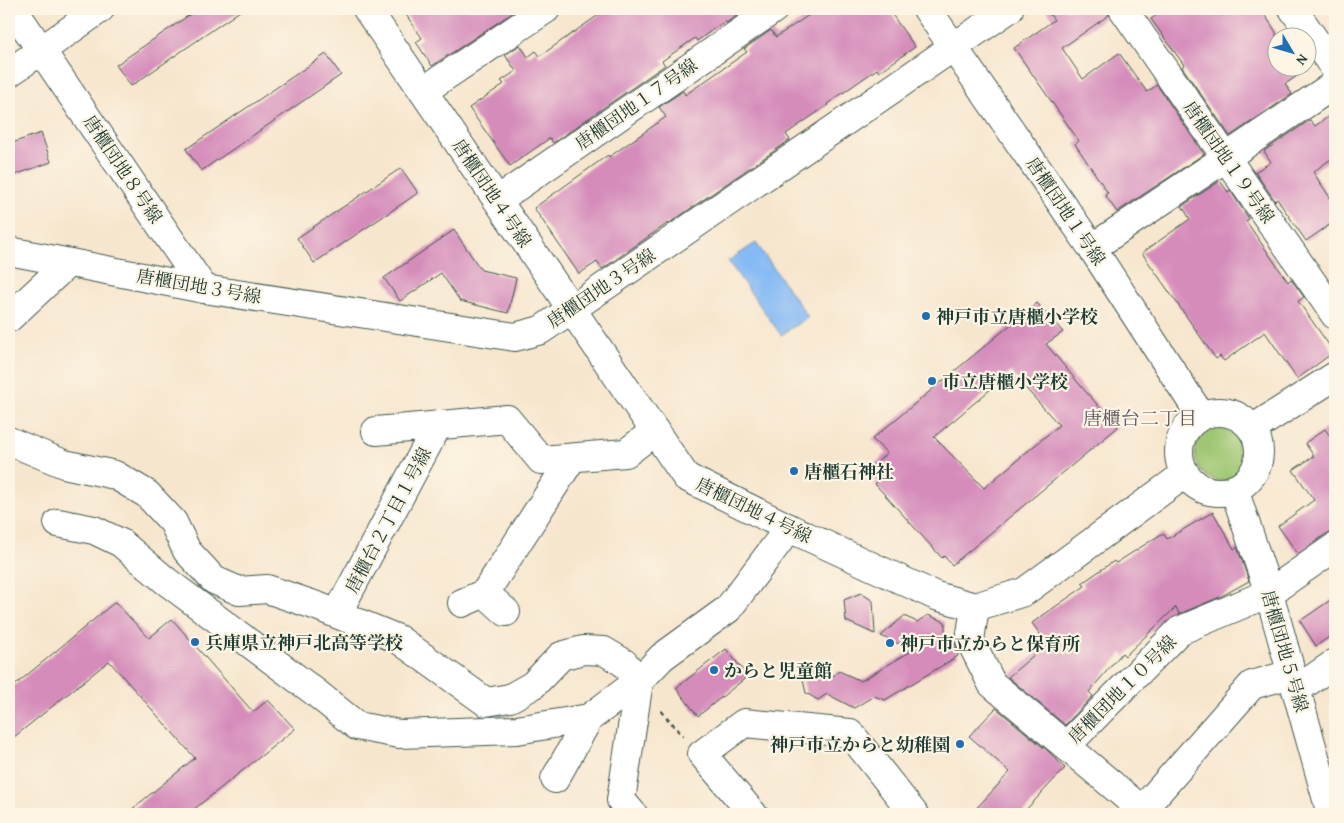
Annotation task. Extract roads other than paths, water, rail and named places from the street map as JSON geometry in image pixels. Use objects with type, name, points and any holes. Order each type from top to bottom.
[{"type":"street","name":"唐櫃団地８号線","points":[[13,9],[204,289]]},
{"type":"street","points":[[9,73],[100,9]]},
{"type":"street","name":"唐櫃団地４号線","points":[[367,9],[686,477],[789,528],[936,596],[975,607]]},
{"type":"street","points":[[423,91],[546,9]]},
{"type":"street","name":"唐櫃団地１７号線","points":[[498,200],[774,9]]},
{"type":"street","name":"唐櫃団地１号線","points":[[927,9],[1092,248],[1201,416]]},
{"type":"street","name":"唐櫃団地３号線","points":[[9,251],[204,289],[515,337],[541,330],[1008,9]]},
{"type":"street","name":"唐櫃団地１９号線","points":[[1124,9],[1335,315]]},
{"type":"street","points":[[1293,9],[1335,69]]},
{"type":"street","points":[[1092,248],[1335,84]]},
{"type":"street","points":[[9,318],[68,262]]},
{"type":"street","points":[[1252,429],[1335,376]]},
{"type":"street","points":[[1212,413],[1234,415],[1244,420],[1252,429],[1257,439],[1259,451],[1257,463],[1245,483],[1224,492],[1212,492],[1192,482],[1185,474],[1180,462],[1179,448],[1183,435],[1190,424],[1201,416],[1212,413]]},
{"type":"street","points":[[376,431],[507,419],[541,460],[626,453],[655,431]]},
{"type":"street","name":"唐櫃台２丁目１号線","points":[[337,614],[438,425]]},
{"type":"street","points":[[9,441],[64,464],[115,475],[147,494],[173,522],[187,551],[214,580],[239,591],[267,589],[318,606],[398,639],[486,702],[510,698],[533,685],[561,656],[583,650],[604,651],[624,663],[639,681],[621,800],[633,814]]},
{"type":"street","points":[[506,612],[473,598],[572,458]]},
{"type":"street","points":[[975,607],[1024,592],[1185,474]]},
{"type":"street","name":"唐櫃団地５号線","points":[[1234,489],[1269,593],[1331,814]]},
{"type":"street","points":[[58,522],[94,530],[121,543],[166,581],[358,726],[399,734],[409,734],[517,730],[589,718]]},
{"type":"street","points":[[555,779],[589,718],[639,681],[662,658],[728,609],[789,528]]},
{"type":"street","name":"唐櫃団地１０号線","points":[[975,607],[970,640],[992,684],[1066,746],[1179,631],[1269,593],[1335,547]]},
{"type":"street","points":[[1066,746],[1142,810],[1252,685],[1294,682],[1335,663]]},
{"type":"street","points":[[753,814],[694,746],[744,723],[850,734],[914,814]]},
{"type":"water","points":[[756,243],[808,317],[781,335],[728,261]]},
{"type":"place","name":"神戸市立唐櫃小学校","points":[[926,316]]},
{"type":"place","name":"市立唐櫃小学校","points":[[932,381]]},
{"type":"place","name":"唐櫃石神社","points":[[794,471]]},
{"type":"place","name":"兵庫県立神戸北高等学校","points":[[195,642]]},
{"type":"place","name":"神戸市立からと保育所","points":[[890,643]]},
{"type":"place","name":"からと児童館","points":[[714,670]]},
{"type":"place","name":"神戸市立からと幼稚園","points":[[960,744]]},
{"type":"district","name":"唐櫃台二丁目","points":[[1140,418]]}]
